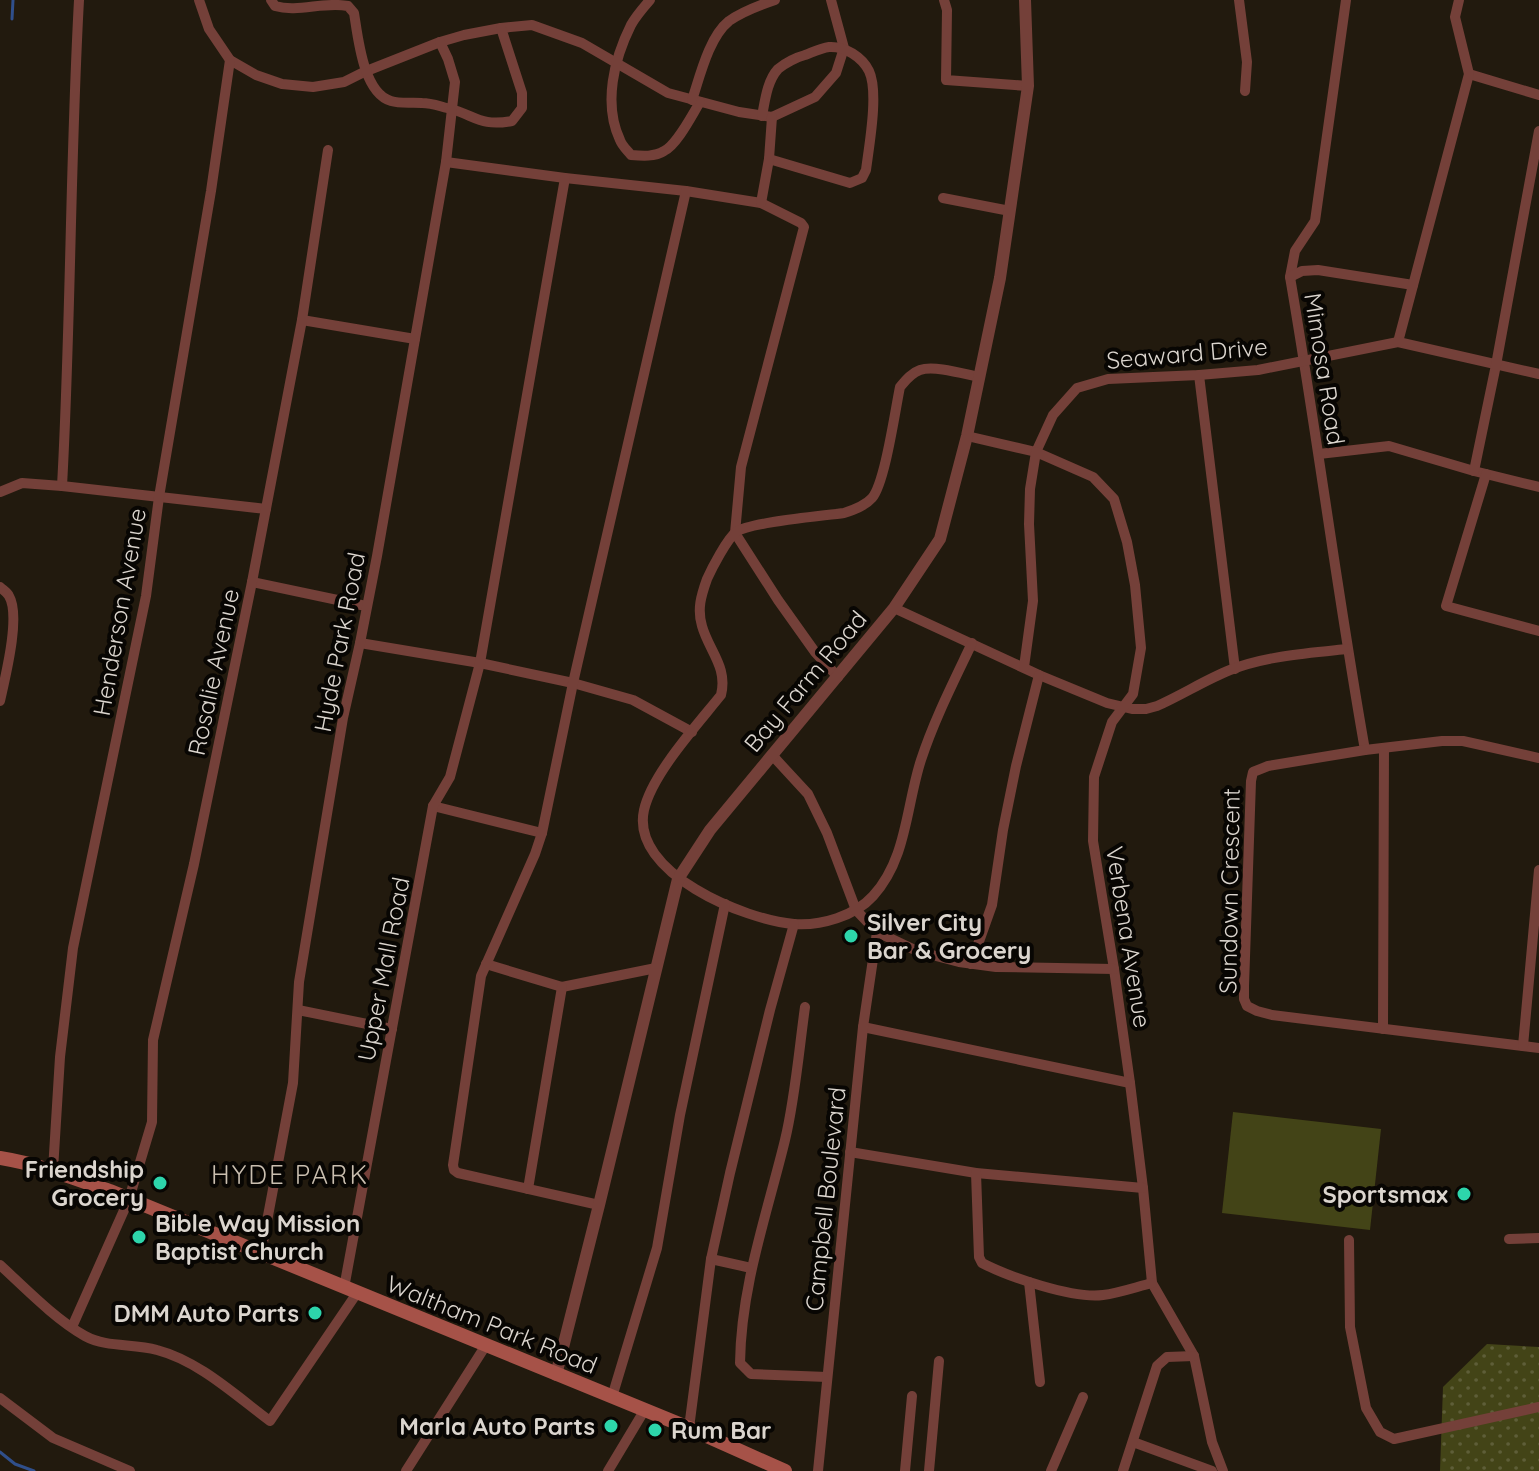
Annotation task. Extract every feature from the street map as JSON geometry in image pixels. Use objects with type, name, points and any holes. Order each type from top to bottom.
[{"type":"main road","name":"Waltham Park Road","points":[[0,1158],[53,1170],[129,1199],[689,1428],[785,1471]]},
{"type":"street","points":[[62,486],[79,0]]},
{"type":"street","points":[[199,0],[209,29],[230,60],[256,75],[282,84],[313,87],[344,82],[440,42],[501,28],[532,25],[582,43],[668,93],[739,112],[767,116],[815,97],[836,73],[844,48],[831,0]]},
{"type":"street","points":[[271,0],[283,9],[337,4],[348,6],[354,13],[364,72],[381,95],[390,101],[426,103],[452,109],[496,124],[512,121],[522,108],[522,93],[501,28]]},
{"type":"street","points":[[650,0],[632,24],[616,62],[611,88],[620,141],[631,155],[645,156],[666,151],[682,133],[696,101],[715,38],[728,22],[775,0]]},
{"type":"street","points":[[944,0],[947,10],[946,80],[1028,86]]},
{"type":"street","name":"Bay Farm Road","points":[[556,1375],[678,879],[710,830],[894,608],[940,539],[967,436],[1000,278],[1028,86],[1025,0]]},
{"type":"street","points":[[1239,0],[1247,62],[1245,91]]},
{"type":"street","name":"Mimosa Road","points":[[1346,0],[1315,221],[1295,251],[1290,277],[1365,750]]},
{"type":"street","points":[[1398,342],[1469,74],[1455,17],[1459,0]]},
{"type":"street","name":"Hyde Park Road","points":[[261,1253],[293,1083],[299,982],[343,718],[360,643],[446,162],[455,82],[440,42]]},
{"type":"street","points":[[761,203],[769,159],[768,89],[778,70],[797,57],[829,47],[844,48],[860,59],[869,71],[873,85],[866,170],[862,178],[850,183],[769,159]]},
{"type":"street","name":"Henderson Avenue","points":[[53,1170],[60,1057],[73,948],[146,596],[159,497],[230,60]]},
{"type":"street","points":[[1469,74],[1539,95]]},
{"type":"street","points":[[1474,471],[1539,131]]},
{"type":"street","name":"Rosalie Avenue","points":[[72,1327],[129,1199],[152,1122],[153,1040],[194,864],[252,582],[302,320],[328,150]]},
{"type":"street","points":[[446,162],[761,203],[804,227],[741,467],[735,533],[712,567],[698,609],[702,628],[722,672],[724,684],[721,695],[652,784],[643,813],[644,838],[657,859],[678,879],[725,904],[761,917],[794,924],[817,923],[856,910],[874,896],[898,856],[922,757],[972,643]]},
{"type":"street","name":"Upper Mall Road","points":[[351,1290],[392,1029],[433,806],[450,777],[480,663],[565,178]]},
{"type":"street","points":[[599,1205],[458,1173],[453,1165],[481,976],[542,833],[573,683],[686,191]]},
{"type":"street","points":[[943,198],[1010,211]]},
{"type":"street","points":[[1290,277],[1302,271],[1318,270],[1413,285]]},
{"type":"street","points":[[302,320],[415,339]]},
{"type":"street","name":"Seaward Drive","points":[[1036,452],[1053,415],[1077,388],[1108,379],[1258,370],[1398,342],[1539,374]]},
{"type":"street","points":[[735,533],[751,526],[856,509],[872,498],[882,478],[900,387],[907,378],[919,370],[930,368],[979,377]]},
{"type":"street","points":[[1199,375],[1235,669]]},
{"type":"street","points":[[967,436],[1036,452],[1029,524],[1033,601],[1024,667]]},
{"type":"street","points":[[1319,454],[1389,446],[1539,487]]},
{"type":"street","name":"Verbena Avenue","points":[[1036,452],[1093,477],[1114,499],[1127,542],[1135,585],[1141,648],[1133,694],[1112,722],[1094,777],[1093,841],[1130,1083],[1152,1283],[1194,1356],[1212,1442],[1223,1471]]},
{"type":"street","points":[[1486,474],[1446,606],[1539,631]]},
{"type":"street","points":[[0,492],[22,483],[266,509]]},
{"type":"street","points":[[735,533],[815,652],[838,677]]},
{"type":"street","points":[[252,582],[366,606]]},
{"type":"street","points":[[0,587],[10,596],[13,611],[13,636],[0,701]]},
{"type":"street","points":[[894,608],[1039,675],[1123,708],[1157,706],[1235,669],[1286,657],[1347,649]]},
{"type":"street","points":[[360,643],[480,663],[573,683],[633,700],[692,732]]},
{"type":"street","points":[[971,964],[992,905],[1016,766],[1039,675]]},
{"type":"street","name":"Sundown Crescent","points":[[1539,758],[1463,741],[1442,741],[1365,750],[1268,766],[1253,772],[1244,999],[1247,1006],[1272,1015],[1539,1048]]},
{"type":"street","points":[[1383,1029],[1384,748]]},
{"type":"street","points":[[772,755],[808,794],[827,833],[856,910],[877,932],[917,951],[971,964],[1114,969]]},
{"type":"street","points":[[433,806],[542,833]]},
{"type":"street","points":[[1523,1046],[1539,870]]},
{"type":"street","points":[[612,1397],[657,1248],[680,1115],[725,904]]},
{"type":"street","points":[[689,1428],[711,1259],[770,1010],[794,924]]},
{"type":"street","name":"Campbell Boulevard","points":[[818,1471],[863,1027],[877,932]]},
{"type":"street","points":[[486,964],[562,987],[656,968]]},
{"type":"street","points":[[528,1189],[562,987]]},
{"type":"street","points":[[805,1007],[786,1136],[751,1268],[740,1363],[751,1374],[827,1377]]},
{"type":"street","points":[[298,1010],[392,1029]]},
{"type":"street","points":[[863,1027],[1130,1083]]},
{"type":"street","points":[[850,1152],[976,1173],[1143,1188]]},
{"type":"street","points":[[976,1173],[979,1257],[982,1263],[1029,1282],[1088,1296],[1105,1295],[1152,1283]]},
{"type":"street","points":[[1509,1239],[1539,1238]]},
{"type":"street","points":[[1349,1240],[1350,1327],[1366,1408],[1380,1432],[1394,1439],[1539,1407]]},
{"type":"street","points":[[711,1259],[751,1268]]},
{"type":"street","points":[[0,1265],[87,1337],[103,1343],[157,1350],[183,1359],[270,1421],[351,1290]]},
{"type":"street","points":[[1029,1282],[1040,1382]]},
{"type":"street","points":[[406,1471],[486,1345]]},
{"type":"street","points":[[1123,1471],[1159,1362],[1167,1357],[1194,1356]]},
{"type":"street","points":[[929,1471],[939,1361]]},
{"type":"street","points":[[905,1471],[912,1396]]},
{"type":"street","points":[[1051,1471],[1083,1397]]},
{"type":"street","points":[[0,1398],[53,1438],[130,1471]]},
{"type":"street","points":[[608,1471],[644,1411]]},
{"type":"street","points":[[1133,1442],[1212,1471]]},
{"type":"shaded area","points":[[1233,1112],[1381,1129],[1370,1230],[1222,1213]]},
{"type":"shaded area","points":[[1487,1344],[1539,1347],[1539,1471],[1440,1471],[1443,1387]]},
{"type":"waterway","points":[[12,19],[13,0]]},
{"type":"waterway","points":[[0,1452],[15,1464],[34,1471]]},
{"type":"place","name":"Silver City Bar & Grocery","points":[[851,936]]},
{"type":"place","name":"Friendship Grocery","points":[[160,1183]]},
{"type":"place","name":"Sportsmax","points":[[1464,1194]]},
{"type":"place","name":"Bible Way Mission Baptist Church","points":[[139,1237]]},
{"type":"place","name":"DMM Auto Parts","points":[[315,1313]]},
{"type":"place","name":"Marla Auto Parts","points":[[611,1426]]},
{"type":"place","name":"Rum Bar","points":[[655,1430]]},
{"type":"district","name":"HYDE PARK","points":[[290,1174]]}]
